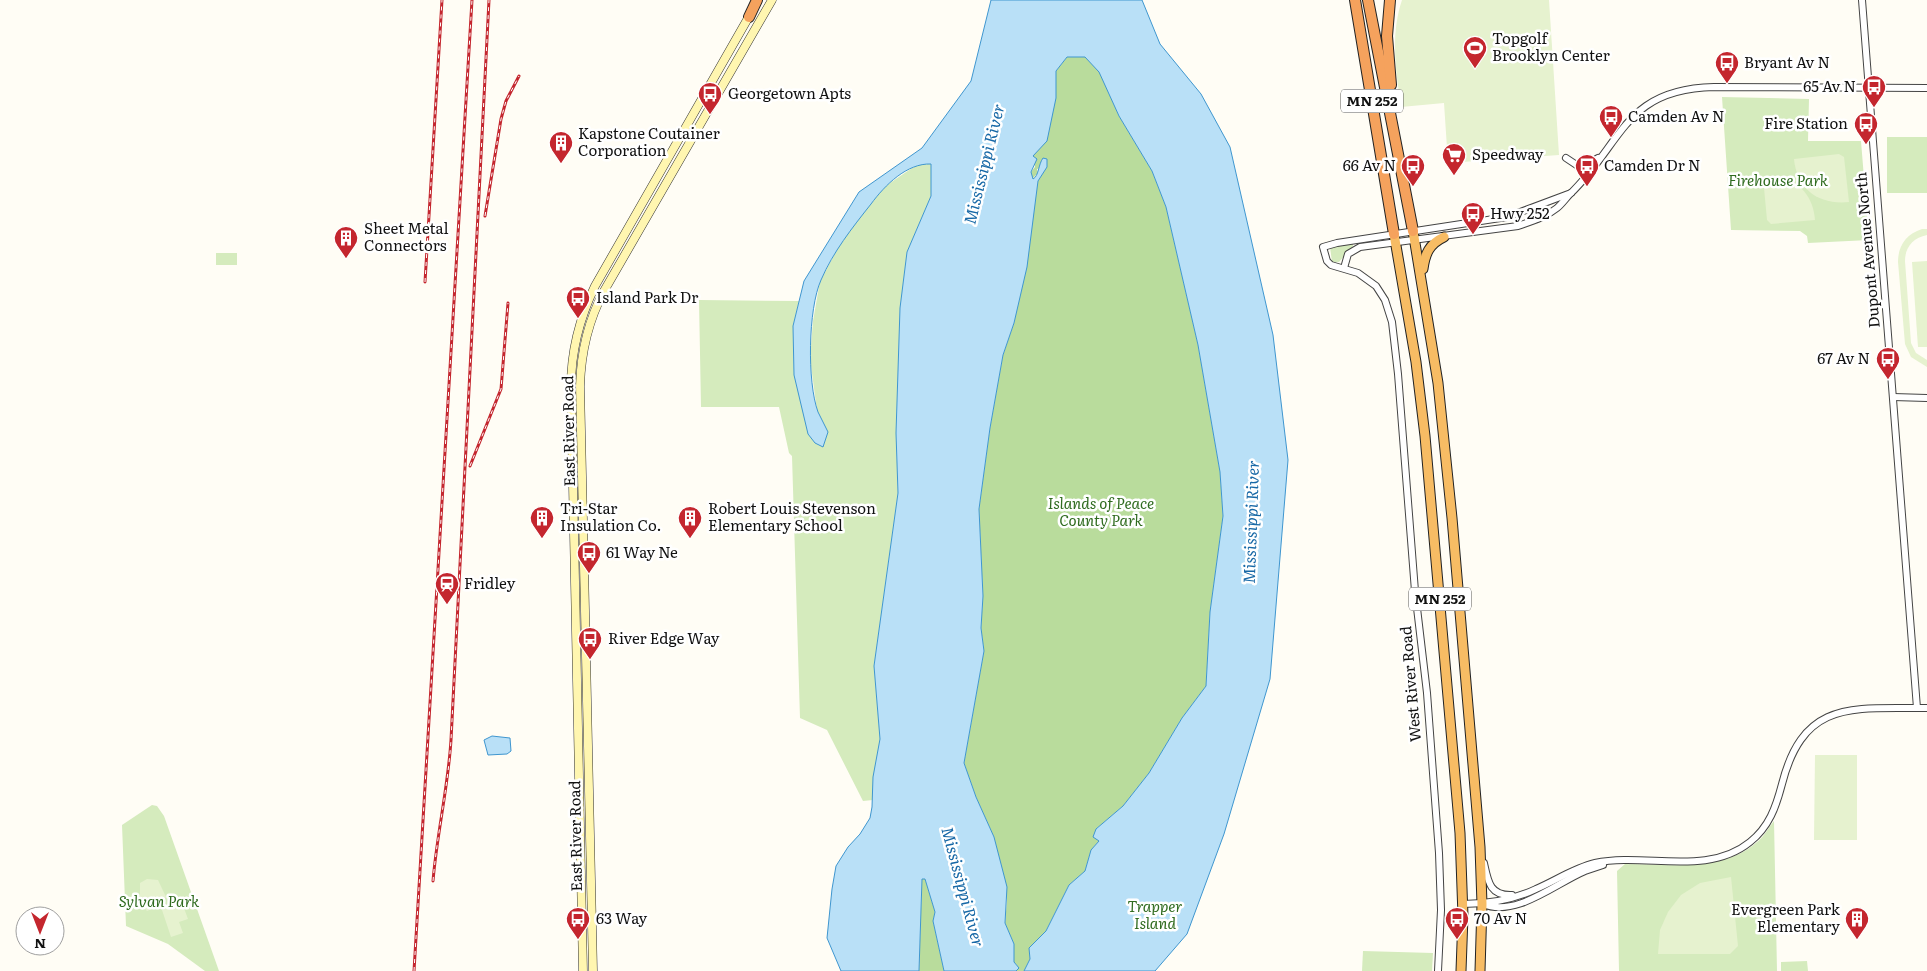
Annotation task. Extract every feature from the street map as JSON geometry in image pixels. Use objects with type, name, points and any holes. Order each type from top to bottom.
[{"type":"highway","points":[[749,17],[758,0]]},
{"type":"highway","name":"MN 252","points":[[1353,0],[1395,238],[1424,427],[1459,819],[1463,904],[1461,971]]},
{"type":"highway","points":[[1368,0],[1398,149]]},
{"type":"highway","points":[[1390,0],[1388,51],[1398,149]]},
{"type":"highway","name":"MN 252","points":[[1398,149],[1422,277],[1441,406],[1480,847],[1482,904],[1480,971]]},
{"type":"highway","points":[[1422,277],[1427,250],[1436,241],[1444,237]]},
{"type":"main road","name":"East River Road","points":[[593,971],[580,386],[582,355],[590,323],[604,291],[772,0]]},
{"type":"main road","name":"East River Road","points":[[583,971],[571,387],[573,352],[580,320],[595,286],[749,17]]},
{"type":"street","name":"Dupont Avenue North","points":[[1862,0],[1917,708]]},
{"type":"street","points":[[1414,236],[1444,237],[1518,226],[1558,208],[1584,180],[1623,126],[1647,105],[1676,92],[1695,87],[1927,88]]},
{"type":"street","points":[[1566,158],[1578,166],[1586,166],[1603,154]]},
{"type":"street","points":[[1395,238],[1353,250],[1348,254],[1344,268],[1328,263],[1323,247],[1395,238],[1414,236],[1507,217],[1571,193]]},
{"type":"street","name":"West River Road","points":[[1344,268],[1358,273],[1372,282],[1388,306],[1398,374],[1415,591],[1426,687],[1439,854],[1441,910],[1438,971]]},
{"type":"street","points":[[1893,397],[1927,398]]},
{"type":"street","points":[[1463,904],[1482,904],[1515,898],[1595,863],[1719,858],[1741,848],[1758,834],[1771,817],[1789,760],[1801,738],[1822,720],[1847,710],[1927,708]]},
{"type":"street","points":[[1480,847],[1488,885],[1495,892],[1512,895],[1536,890]]},
{"type":"street","points":[[1482,904],[1493,908],[1535,898],[1584,872],[1610,862]]},
{"type":"green space","name":"Topgolf Brooklyn Center","points":[[1402,0],[1549,0],[1559,155],[1448,163],[1444,103],[1401,107],[1395,40],[1398,13]]},
{"type":"green space","name":"Islands of Peace County Park","points":[[1067,57],[1085,57],[1099,71],[1119,116],[1152,171],[1166,207],[1198,345],[1220,472],[1223,516],[1210,612],[1206,686],[1182,718],[1149,773],[1123,806],[1096,829],[1099,841],[1091,850],[1085,871],[1069,885],[1046,931],[1029,948],[1030,959],[1024,971],[1016,971],[1019,968],[1014,962],[1014,944],[1005,923],[1007,900],[994,837],[976,797],[964,763],[984,651],[981,628],[983,596],[979,509],[990,428],[1003,355],[1014,323],[1038,181],[1047,166],[1037,169],[1038,173],[1032,179],[1031,172],[1035,167],[1033,156],[1056,98],[1056,71]]},
{"type":"green space","name":"Firehouse Park","points":[[1722,97],[1809,99],[1808,141],[1861,141],[1869,240],[1808,243],[1807,236],[1800,231],[1731,230]]},
{"type":"green space","points":[[1887,137],[1927,137],[1927,193],[1887,193]]},
{"type":"green space","points":[[1839,154],[1844,157],[1849,202],[1828,201],[1819,198],[1805,187],[1796,170],[1794,159]]},
{"type":"green space","points":[[918,164],[931,164],[931,196],[907,252],[900,308],[896,433],[898,493],[874,666],[880,739],[873,800],[863,801],[827,730],[800,718],[792,456],[789,453],[779,407],[701,407],[699,300],[799,301],[793,326],[794,375],[828,432],[817,411],[810,358],[813,321],[820,281],[843,239],[884,187]]},
{"type":"green space","points":[[1776,176],[1792,182],[1804,191],[1814,211],[1815,220],[1771,224],[1767,220],[1763,177]]},
{"type":"green space","points":[[1927,229],[1927,235],[1918,238],[1908,247],[1905,261],[1911,343],[1916,353],[1927,360],[1927,367],[1911,357],[1905,344],[1898,262],[1898,256],[1904,241],[1911,234]]},
{"type":"green space","points":[[1353,243],[1353,246],[1339,262],[1332,262],[1330,247]]},
{"type":"green space","points":[[216,253],[237,253],[237,265],[216,265]]},
{"type":"green space","points":[[1927,261],[1927,347],[1918,347],[1912,262]]},
{"type":"green space","points":[[1815,755],[1857,755],[1857,840],[1814,840]]},
{"type":"green space","name":"Sylvan Park","points":[[152,805],[157,806],[164,816],[219,971],[205,971],[168,944],[126,926],[122,825]]},
{"type":"green space","points":[[1774,821],[1777,971],[1619,971],[1617,871],[1625,864],[1694,865],[1728,859],[1743,852],[1757,842]]},
{"type":"green space","points":[[1731,877],[1738,946],[1730,954],[1658,954],[1660,930],[1668,912],[1681,895],[1700,883]]},
{"type":"green space","points":[[147,879],[158,880],[166,897],[154,908],[147,911],[140,903],[140,883]]},
{"type":"green space","points":[[922,879],[925,879],[935,912],[933,921],[944,971],[919,971]]},
{"type":"green space","points":[[182,903],[188,919],[179,922],[183,933],[171,937],[162,910]]},
{"type":"green space","points":[[1363,951],[1433,953],[1432,971],[1362,971]]},
{"type":"green space","points":[[1807,961],[1808,971],[1781,971],[1781,962]]},
{"type":"water","name":"Mississippi River","points":[[991,0],[1142,0],[1160,44],[1201,94],[1230,147],[1273,335],[1288,460],[1270,679],[1224,834],[1187,934],[1155,971],[1024,971],[1030,959],[1029,948],[1046,931],[1069,885],[1085,871],[1091,850],[1099,841],[1093,837],[1096,829],[1123,806],[1149,773],[1182,718],[1206,686],[1210,612],[1223,516],[1220,472],[1198,345],[1166,207],[1152,171],[1119,116],[1099,72],[1085,57],[1067,57],[1056,71],[1056,98],[1047,141],[1033,156],[1037,159],[1031,172],[1033,179],[1043,158],[1047,159],[1047,167],[1038,181],[1027,267],[1014,323],[1003,355],[990,428],[979,509],[983,596],[981,628],[984,651],[964,763],[976,797],[994,837],[1007,887],[1005,923],[1014,944],[1014,962],[1019,968],[1016,971],[944,971],[933,921],[935,912],[925,879],[922,879],[919,971],[841,971],[827,938],[836,866],[870,818],[872,807],[873,777],[880,739],[874,666],[898,493],[896,433],[900,308],[907,252],[931,196],[931,164],[913,167],[905,171],[883,190],[843,240],[821,280],[811,327],[810,346],[814,399],[828,432],[823,447],[815,443],[808,434],[794,375],[793,326],[804,281],[859,192],[922,148],[971,81]]},
{"type":"water","points":[[492,736],[510,738],[511,751],[507,754],[488,755],[484,740]]},
{"type":"railway","points":[[425,282],[442,0]]},
{"type":"railway","points":[[414,971],[472,0]]},
{"type":"railway","points":[[433,881],[451,740],[489,0]]},
{"type":"railway","points":[[485,216],[501,119],[506,101],[519,76]]},
{"type":"railway","points":[[470,466],[501,389],[508,303]]},
{"type":"place","name":"Topgolf Brooklyn Center","points":[[1475,69]]},
{"type":"place","name":"Bryant Av N","points":[[1727,84]]},
{"type":"place","name":"65 Av N","points":[[1874,108]]},
{"type":"place","name":"Georgetown Apts","points":[[710,115]]},
{"type":"place","name":"Camden Av N","points":[[1611,138]]},
{"type":"place","name":"Fire Station","points":[[1866,145]]},
{"type":"place","name":"Kapstone Coutainer Corporation","points":[[561,164]]},
{"type":"place","name":"Speedway","points":[[1454,176]]},
{"type":"place","name":"66 Av N","points":[[1413,187]]},
{"type":"place","name":"Camden Dr N","points":[[1587,187]]},
{"type":"place","name":"Hwy 252","points":[[1473,235]]},
{"type":"place","name":"Sheet Metal Connectors","points":[[346,259]]},
{"type":"place","name":"Island Park Dr","points":[[578,319]]},
{"type":"place","name":"67 Av N","points":[[1888,380]]},
{"type":"place","name":"Tri-Star Insulation Co.","points":[[542,539]]},
{"type":"place","name":"Robert Louis Stevenson Elementary School","points":[[690,539]]},
{"type":"place","name":"61 Way Ne","points":[[589,574]]},
{"type":"place","name":"Fridley","points":[[447,605]]},
{"type":"place","name":"River Edge Way","points":[[590,660]]},
{"type":"place","name":"63 Way","points":[[578,940]]},
{"type":"place","name":"70 Av N","points":[[1457,940]]},
{"type":"place","name":"Evergreen Park Elementary","points":[[1857,940]]},
{"type":"park label","name":"Trapper Island","points":[[1155,916]]}]
